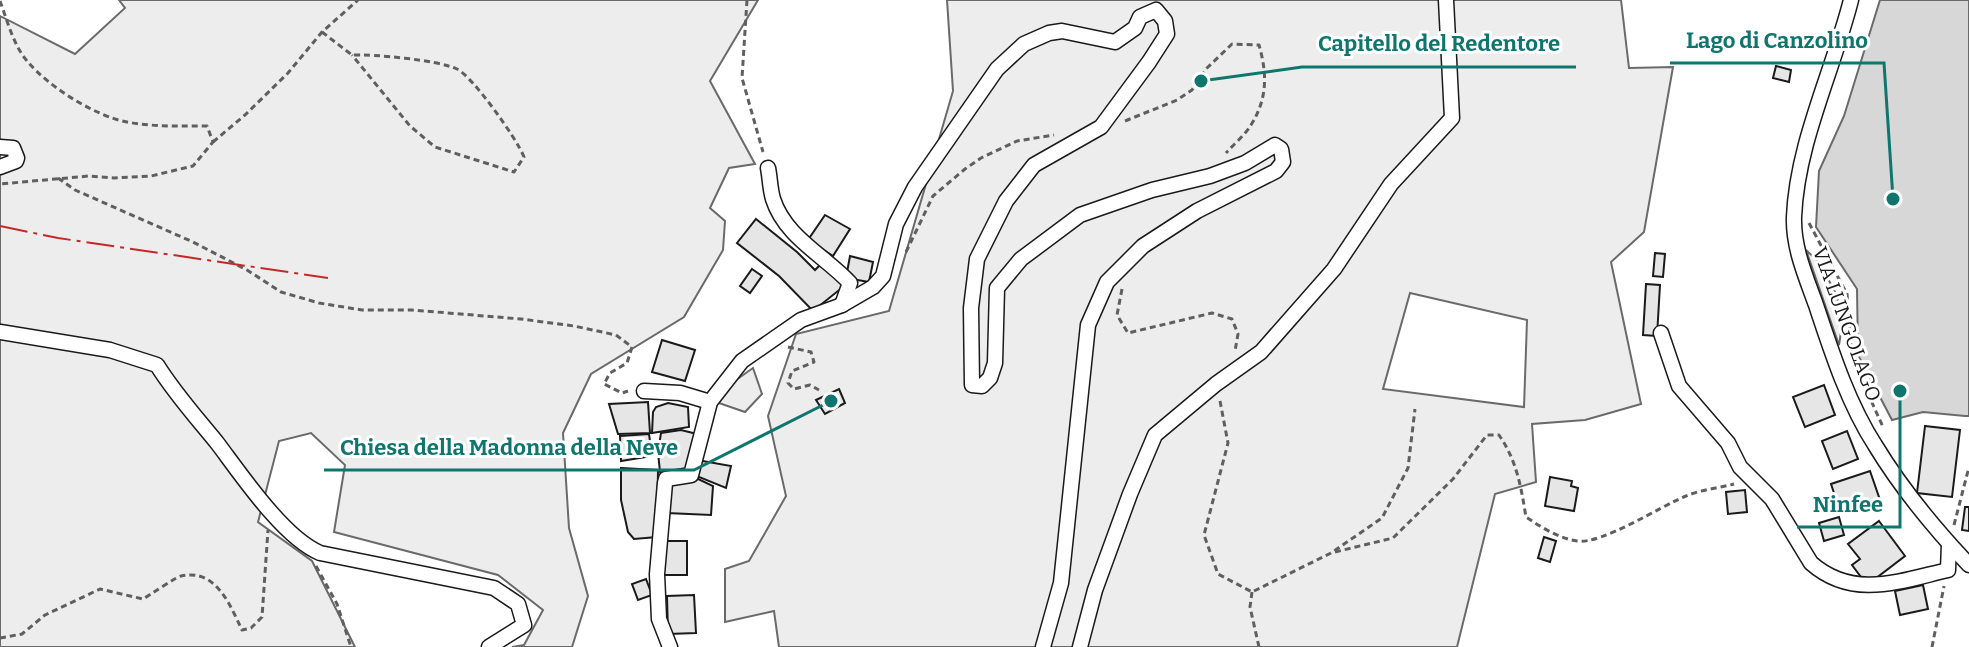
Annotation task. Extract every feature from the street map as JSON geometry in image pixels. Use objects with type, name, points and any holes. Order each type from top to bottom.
[{"type":"street","points":[[1080,647],[1095,590],[1155,435],[1216,384],[1261,352],[1334,269],[1391,184],[1452,118],[1446,0]]},
{"type":"street","name":"VIA LUNGOLAGO","points":[[1851,0],[1800,168],[1794,219],[1798,253],[1831,350],[1856,411],[1875,445],[1949,544],[1969,565]]},
{"type":"street","points":[[670,647],[659,619],[657,574],[665,483],[666,479],[691,475],[710,402],[750,353],[801,320],[842,305],[873,287],[883,276],[896,224],[915,187],[997,69],[1024,44],[1062,31],[1115,42],[1135,28],[1140,17],[1156,10],[1165,21],[1167,34],[1149,62],[1101,127],[1034,165],[1006,201],[977,259],[971,308],[972,385],[982,386],[990,378],[995,363],[997,288],[1021,259],[1080,215],[1152,190],[1210,176],[1245,163],[1275,145],[1281,149],[1283,162],[1276,171],[1197,211],[1143,246],[1107,282],[1088,325],[1061,583],[1043,647]]},
{"type":"street","points":[[0,147],[13,148],[17,158],[0,167]]},
{"type":"street","points":[[768,168],[773,197],[792,231],[850,283],[842,305]]},
{"type":"street","points":[[0,332],[110,350],[157,365],[175,394],[306,547],[320,553],[494,588],[518,604],[524,625],[489,647]]},
{"type":"street","points":[[1661,333],[1679,386],[1718,430],[1740,467],[1772,499],[1811,563],[1820,571],[1863,586],[1878,586],[1948,570],[1949,544]]},
{"type":"street","points":[[644,391],[680,393],[710,402]]},
{"type":"path","points":[[0,184],[58,178],[151,176],[193,166],[213,142],[288,73],[322,32],[358,0]]},
{"type":"path","points":[[747,0],[742,78],[768,168]]},
{"type":"path","points":[[0,1],[7,23],[27,61],[48,80],[88,107],[123,121],[155,126],[207,126],[213,142]]},
{"type":"path","points":[[322,32],[352,55],[410,126],[435,147],[514,172],[524,157],[518,142],[487,100],[458,69],[395,57],[352,55]]},
{"type":"path","points":[[1101,127],[1177,100],[1192,90],[1207,68],[1232,44],[1259,45],[1267,72],[1262,97],[1251,125],[1210,176]]},
{"type":"path","points":[[901,263],[933,196],[965,169],[1017,141],[1059,134]]},
{"type":"path","points":[[58,178],[75,190],[207,249],[281,292],[319,303],[362,310],[412,310],[521,319],[616,335],[632,347],[627,363],[610,373],[604,384],[622,393],[644,391]]},
{"type":"path","points":[[1808,221],[1847,294],[1852,360],[1886,436]]},
{"type":"path","points":[[1122,288],[1117,315],[1128,333],[1212,313],[1232,319],[1238,334],[1233,357]]},
{"type":"path","points":[[785,347],[811,352],[814,362],[792,371],[788,383],[794,389],[810,385],[819,390]]},
{"type":"path","points":[[1216,384],[1228,443],[1204,535],[1218,574],[1252,592]]},
{"type":"path","points":[[1252,592],[1331,553],[1382,518],[1408,468],[1415,409]]},
{"type":"path","points":[[1331,553],[1393,538],[1453,479],[1487,435],[1499,435],[1512,453],[1526,517],[1546,531],[1578,542],[1591,540],[1687,496],[1753,480]]},
{"type":"path","points":[[1949,544],[1969,467]]},
{"type":"path","points":[[0,638],[22,634],[45,615],[100,589],[143,599],[179,576],[203,577],[223,591],[242,630],[251,628],[262,617],[265,541],[272,510]]},
{"type":"path","points":[[306,547],[337,604],[351,647]]},
{"type":"path","points":[[1932,647],[1948,570]]},
{"type":"path","points":[[1252,592],[1250,607],[1259,647]]},
{"type":"shaded area","points":[[119,0],[758,0],[710,81],[755,164],[729,168],[710,208],[725,221],[723,250],[684,317],[591,374],[563,433],[569,528],[588,596],[572,647],[512,647],[524,645],[543,610],[498,575],[334,532],[345,465],[311,433],[279,441],[258,522],[312,561],[355,647],[0,647],[0,16],[75,54],[125,8]]},
{"type":"shaded area","points":[[947,0],[1621,0],[1629,68],[1673,67],[1644,232],[1611,262],[1641,404],[1585,420],[1532,424],[1536,482],[1495,494],[1457,647],[779,647],[774,611],[725,622],[725,569],[749,561],[786,496],[768,416],[796,334],[889,311],[953,91]],"holes":[[[1410,293],[1527,320],[1524,407],[1383,389]]]},
{"type":"shaded area","points":[[1880,0],[1969,0],[1969,416],[1923,412],[1892,420],[1858,355],[1857,289],[1816,227],[1819,171],[1844,116]]},
{"type":"shaded area","points":[[1806,250],[1820,263],[1837,296],[1842,326],[1839,345]]},
{"type":"shaded area","points":[[753,368],[762,394],[745,412],[716,402],[729,385]]},
{"type":"building","points":[[1776,66],[1791,70],[1789,82],[1773,78]]},
{"type":"building","points":[[825,215],[850,229],[833,256],[808,240]]},
{"type":"building","points":[[756,219],[815,270],[825,260],[848,283],[813,311],[779,276],[737,243]]},
{"type":"building","points":[[1655,253],[1665,254],[1663,277],[1653,276]]},
{"type":"building","points":[[850,256],[873,262],[869,282],[846,278]]},
{"type":"building","points":[[752,269],[762,276],[750,293],[740,286]]},
{"type":"building","points":[[1646,284],[1660,285],[1657,336],[1643,335]]},
{"type":"building","points":[[662,340],[695,350],[685,381],[652,372]]},
{"type":"building","points":[[1824,385],[1835,415],[1805,427],[1793,397]]},
{"type":"building","points":[[839,389],[845,403],[825,414],[816,400]]},
{"type":"building","points":[[648,402],[650,433],[618,434],[609,404]]},
{"type":"building","points":[[668,403],[688,407],[689,427],[652,433],[653,412],[656,407]]},
{"type":"building","points":[[1925,426],[1960,430],[1952,497],[1917,493]]},
{"type":"building","points":[[681,430],[697,434],[687,474],[660,472],[658,452],[661,433]]},
{"type":"building","points":[[1847,431],[1858,459],[1833,469],[1822,441]]},
{"type":"building","points":[[649,434],[652,456],[621,461],[620,436]]},
{"type":"building","points":[[697,460],[731,466],[726,488],[694,475]]},
{"type":"building","points":[[621,468],[658,470],[657,537],[634,539],[628,532],[621,500]]},
{"type":"building","points":[[1870,471],[1880,500],[1855,509],[1852,500],[1838,505],[1831,484]]},
{"type":"building","points":[[694,477],[713,486],[711,515],[667,513],[670,488],[676,481]]},
{"type":"building","points":[[1550,477],[1572,481],[1571,486],[1578,488],[1574,511],[1545,506]]},
{"type":"building","points":[[1745,490],[1747,512],[1728,514],[1726,492]]},
{"type":"building","points":[[1965,507],[1969,507],[1969,531],[1962,530]]},
{"type":"building","points":[[1839,517],[1844,535],[1824,541],[1819,523]]},
{"type":"building","points":[[1879,521],[1905,556],[1867,585],[1852,565],[1860,559],[1848,544]]},
{"type":"building","points":[[1544,537],[1556,541],[1550,562],[1538,558]]},
{"type":"building","points":[[663,541],[687,541],[687,575],[664,575]]},
{"type":"building","points":[[646,579],[652,595],[638,600],[632,584]]},
{"type":"building","points":[[1923,585],[1928,609],[1900,615],[1895,591]]},
{"type":"building","points":[[694,595],[696,633],[668,634],[667,596]]},
{"type":"power","points":[[0,226],[58,238],[328,278]]},
{"type":"place","name":"Capitello del Redentore","points":[[1201,81]]},
{"type":"place","name":"Lago di Canzolino","points":[[1893,199]]},
{"type":"place","name":"Ninfee","points":[[1900,391]]},
{"type":"place","name":"Chiesa della Madonna della Neve","points":[[831,401]]}]
